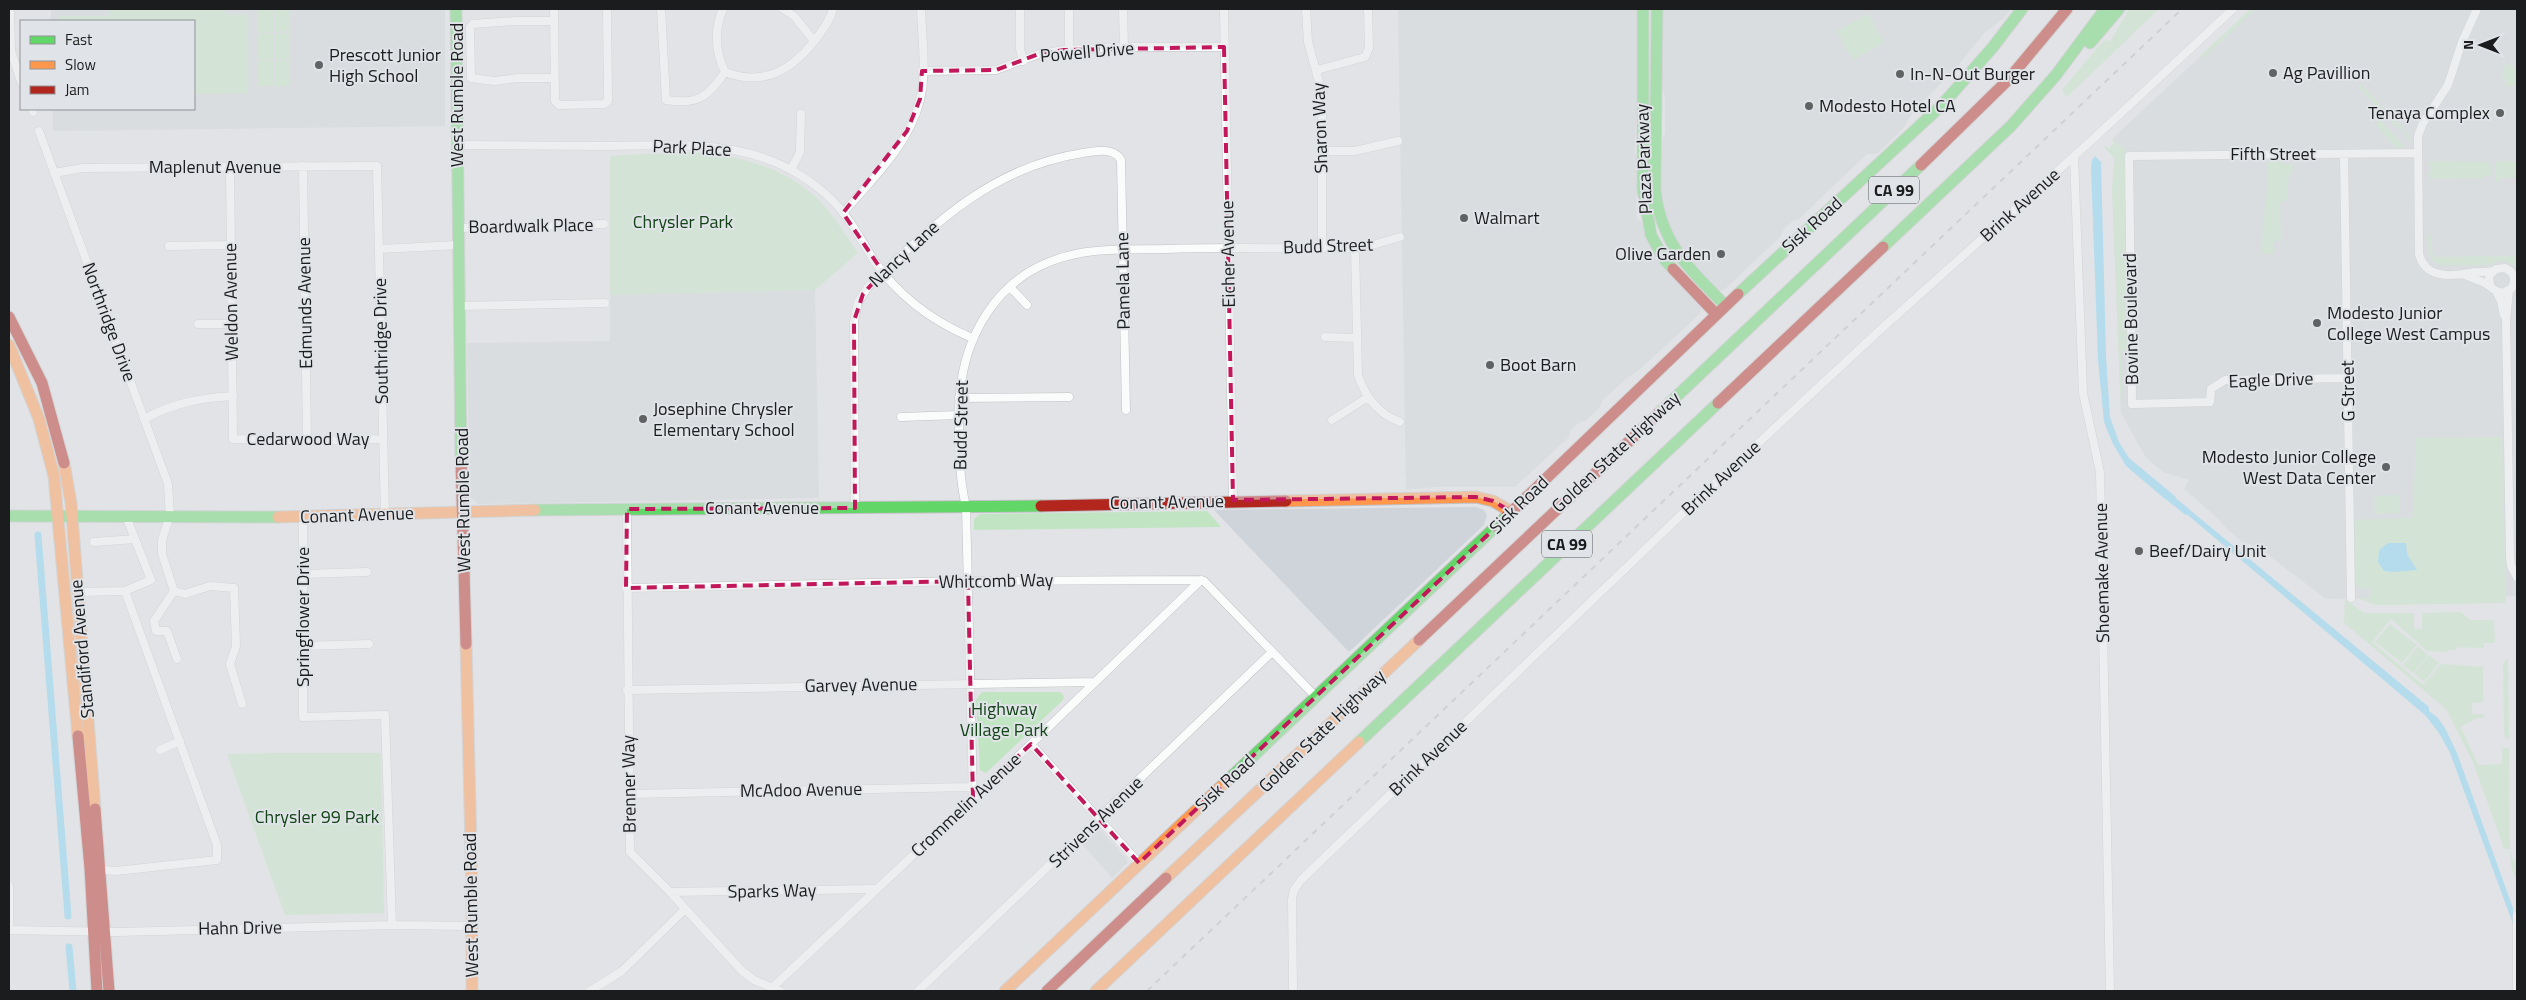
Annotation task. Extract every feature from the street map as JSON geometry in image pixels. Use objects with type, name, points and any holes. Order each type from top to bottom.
[{"type":"main road","name":"West Rumble Road","points":[[456,9],[456,145],[472,991]]},
{"type":"main road","name":"Plaza Parkway","points":[[1643,9],[1643,189],[1647,222],[1651,235],[1664,259],[1716,314]]},
{"type":"main road","name":"Plaza Parkway","points":[[1657,9],[1655,190],[1658,215],[1668,240],[1675,251],[1725,305]]},
{"type":"main road","name":"Sisk Road","points":[[1005,991],[1512,512],[1725,305],[1942,105],[1993,47],[2022,9]]},
{"type":"main road","points":[[1974,115],[2056,9]]},
{"type":"main road","name":"Golden State Highway","points":[[1047,991],[1974,115],[2013,75],[2067,9]]},
{"type":"main road","name":"Golden State Highway","points":[[1096,991],[2011,126],[2056,75],[2105,9]]},
{"type":"main road","points":[[2056,75],[2100,33],[2119,9]]},
{"type":"main road","name":"Standiford Avenue","points":[[9,317],[39,375],[66,461],[66,517],[90,868],[109,991]]},
{"type":"main road","name":"Standiford Avenue","points":[[9,345],[24,375],[51,455],[66,517],[77,592],[101,870],[97,991]]},
{"type":"main road","name":"Conant Avenue","points":[[9,516],[170,515],[303,518],[384,516],[462,511],[966,507],[1233,500],[1476,497],[1494,501],[1512,512]]},
{"type":"street","points":[[10,9],[12,51],[20,79]]},
{"type":"street","points":[[554,9],[556,103],[604,104],[608,101],[607,9]]},
{"type":"street","points":[[661,9],[666,100],[687,102],[702,98],[712,90],[725,72]]},
{"type":"street","points":[[723,9],[717,26],[717,47],[725,72]]},
{"type":"street","points":[[783,9],[794,16],[814,41]]},
{"type":"street","points":[[725,72],[758,77],[779,72],[800,59],[831,17],[833,9]]},
{"type":"street","points":[[844,213],[893,154],[907,132],[920,99],[922,71],[921,9]]},
{"type":"street","points":[[1020,9],[1020,49],[1023,61]]},
{"type":"street","points":[[1069,9],[1069,50]]},
{"type":"street","points":[[1123,9],[1124,47]]},
{"type":"street","name":"Eicher Avenue","points":[[1224,9],[1233,500]]},
{"type":"street","name":"Sharon Way","points":[[1306,9],[1308,42],[1322,93],[1322,248]]},
{"type":"street","points":[[1317,70],[1337,63],[1361,60],[1365,56],[1369,48],[1368,9]]},
{"type":"street","name":"Brink Avenue","points":[[1293,991],[1292,899],[1294,890],[1301,880],[1682,514],[1886,324],[2074,157],[2233,9]]},
{"type":"street","points":[[2477,9],[2462,42],[2448,85],[2420,130],[2418,153],[2420,258],[2427,268],[2437,274],[2465,275],[2493,271],[2502,267],[2511,272],[2514,281],[2509,290],[2506,320],[2510,556],[2516,576]]},
{"type":"street","points":[[553,21],[520,20],[471,25],[471,78],[494,81],[517,78],[554,78]]},
{"type":"street","name":"Powell Drive","points":[[922,71],[996,70],[1039,54],[1069,50],[1124,47],[1224,47]]},
{"type":"street","points":[[791,170],[800,152],[801,114]]},
{"type":"street","name":"Northridge Drive","points":[[39,131],[168,484],[170,515]]},
{"type":"street","points":[[1322,151],[1364,150],[1398,141]]},
{"type":"street","name":"Park Place","points":[[456,145],[714,146],[747,152],[791,170],[818,188],[844,213],[883,272],[901,292],[929,316],[972,338]]},
{"type":"street","name":"Nancy Lane","points":[[855,508],[854,321],[863,294],[883,272],[957,207],[995,181],[1051,159],[1087,153],[1109,151],[1116,153]]},
{"type":"street","name":"Pamela Lane","points":[[1116,153],[1120,158],[1121,167],[1126,410]]},
{"type":"street","name":"Fifth Street","points":[[2129,156],[2418,153]]},
{"type":"street","name":"G Street","points":[[2344,154],[2351,598]]},
{"type":"street","name":"Bovine Boulevard","points":[[2129,156],[2132,404],[2210,402]]},
{"type":"street","name":"Shoemake Avenue","points":[[2074,157],[2083,393],[2100,472],[2110,991]]},
{"type":"street","name":"Weldon Avenue","points":[[230,166],[233,439]]},
{"type":"street","name":"Edmunds Avenue","points":[[303,166],[307,441]]},
{"type":"street","name":"Maplenut Avenue","points":[[54,173],[83,168],[377,166]]},
{"type":"street","name":"Southridge Drive","points":[[377,166],[384,516]]},
{"type":"street","name":"Boardwalk Place","points":[[458,228],[604,224]]},
{"type":"street","name":"Budd Street","points":[[973,798],[966,507],[960,475],[959,398],[963,367],[972,338],[988,311],[1010,287],[1037,268],[1064,257],[1092,251],[1228,247],[1355,248],[1373,246],[1400,237]]},
{"type":"street","points":[[169,246],[231,245]]},
{"type":"street","points":[[380,249],[458,245]]},
{"type":"street","points":[[1355,248],[1358,374],[1368,398],[1382,412],[1400,422]]},
{"type":"street","points":[[2493,271],[2489,276],[2506,320]]},
{"type":"street","points":[[2465,275],[2503,293],[2509,290]]},
{"type":"street","points":[[1010,287],[1027,305]]},
{"type":"street","points":[[459,306],[605,302]]},
{"type":"street","points":[[198,324],[232,324]]},
{"type":"street","points":[[1325,337],[1356,338]]},
{"type":"street","name":"Eagle Drive","points":[[2210,402],[2211,389],[2225,380],[2348,378]]},
{"type":"street","points":[[144,419],[183,402],[209,397],[233,396]]},
{"type":"street","points":[[959,398],[1069,398]]},
{"type":"street","points":[[1332,420],[1368,398]]},
{"type":"street","points":[[901,417],[959,416]]},
{"type":"street","name":"Cedarwood Way","points":[[233,439],[307,441],[383,438]]},
{"type":"street","name":"Brenner Way","points":[[627,509],[626,588],[630,852],[670,892],[747,976],[777,989]]},
{"type":"street","points":[[170,515],[162,540],[162,554],[174,591]]},
{"type":"street","points":[[77,592],[125,591],[151,580],[126,516]]},
{"type":"street","name":"Springflower Drive","points":[[303,518],[303,717],[386,715],[392,924]]},
{"type":"street","points":[[94,542],[135,539]]},
{"type":"street","points":[[303,574],[367,572]]},
{"type":"street","points":[[1201,580],[1316,698]]},
{"type":"street","name":"Whitcomb Way","points":[[626,588],[968,581],[1201,580]]},
{"type":"street","name":"Crommelin Avenue","points":[[777,989],[875,890],[1031,744],[1201,580]]},
{"type":"street","points":[[174,591],[185,594],[210,586],[234,588],[236,646],[230,664],[242,704]]},
{"type":"street","points":[[101,870],[116,871],[217,860],[217,845],[125,591]]},
{"type":"street","points":[[174,591],[154,621],[156,631],[167,631],[177,659]]},
{"type":"street","points":[[303,646],[369,644]]},
{"type":"street","name":"Strivens Avenue","points":[[918,991],[1272,652]]},
{"type":"street","name":"Garvey Avenue","points":[[628,690],[1094,682]]},
{"type":"street","points":[[160,750],[180,741]]},
{"type":"street","points":[[1031,744],[1139,863]]},
{"type":"street","name":"McAdoo Avenue","points":[[629,794],[972,787]]},
{"type":"street","points":[[9,886],[9,930]]},
{"type":"street","name":"Sparks Way","points":[[670,892],[875,890]]},
{"type":"street","points":[[590,991],[622,972],[685,909]]},
{"type":"street","points":[[2517,916],[2517,991]]},
{"type":"street","name":"Hahn Drive","points":[[9,930],[99,932],[392,924],[472,926]]},
{"type":"highlighted area","points":[[1224,47],[1233,500],[1476,497],[1493,501],[1512,512],[1139,863],[1031,744],[973,798],[968,581],[626,588],[627,509],[855,508],[854,321],[863,294],[883,272],[843,213],[907,131],[920,99],[922,71],[996,70],[1039,54],[1064,50]]},
{"type":"shaded area","name":"Prescott Junior High School","points":[[51,9],[445,9],[445,126],[53,131],[53,110],[195,110],[195,20],[51,20]]},
{"type":"shaded area","points":[[1398,9],[1640,9],[1636,70],[1639,72],[1635,152],[1638,161],[1637,219],[1641,221],[1658,260],[1701,307],[1700,314],[1638,371],[1627,378],[1603,400],[1599,409],[1570,431],[1569,437],[1515,487],[1434,487],[1406,490]]},
{"type":"shaded area","points":[[1663,9],[2011,9],[2004,18],[1985,32],[1957,67],[1913,112],[1903,129],[1877,154],[1867,154],[1798,220],[1794,220],[1783,230],[1782,235],[1724,290],[1718,291],[1676,245],[1665,218],[1661,189],[1661,142],[1665,133],[1665,97],[1662,86]]},
{"type":"shaded area","name":"Modesto Junior College West Campus","points":[[2251,9],[2517,9],[2517,596],[2326,599],[2272,558],[2262,548],[2242,542],[2228,530],[2184,489],[2189,480],[2163,472],[2146,458],[2121,413],[2112,188],[2115,159],[2112,155],[2120,147],[2113,138]]},
{"type":"shaded area","name":"Josephine Chrysler Elementary School","points":[[815,290],[819,498],[478,504],[470,496],[467,343],[610,341],[610,295]]},
{"type":"shaded area","points":[[1476,507],[1484,510],[1487,515],[1484,525],[1349,652],[1214,510]]},
{"type":"shaded area","points":[[1101,830],[1127,859],[1127,863],[1112,878],[1082,844],[1096,831]]},
{"type":"green space","points":[[110,9],[226,9],[226,15],[248,14],[248,93],[195,94],[195,20],[60,20],[60,16],[110,16]]},
{"type":"green space","points":[[257,9],[273,9],[273,32],[257,32]]},
{"type":"green space","points":[[275,9],[290,9],[290,31],[275,32]]},
{"type":"green space","points":[[2129,9],[2159,9],[2067,97],[2062,90],[2103,41],[2111,40]]},
{"type":"green space","points":[[2251,9],[2256,9],[2204,58],[2201,55]]},
{"type":"green space","points":[[1868,14],[1884,43],[1852,60],[1837,31]]},
{"type":"green space","points":[[258,33],[273,33],[273,59],[258,59]]},
{"type":"green space","points":[[275,33],[290,33],[290,59],[275,59]]},
{"type":"green space","points":[[258,60],[273,60],[273,86],[258,86]]},
{"type":"green space","points":[[275,60],[290,60],[290,86],[275,86]]},
{"type":"green space","points":[[2505,65],[2512,65],[2514,70],[2517,70],[2516,86],[2506,86],[2503,79],[2503,67]]},
{"type":"green space","points":[[2361,84],[2412,139],[2412,144],[2402,130],[2397,128],[2358,87]]},
{"type":"green space","points":[[2379,119],[2406,148],[2396,148],[2376,126]]},
{"type":"green space","points":[[2113,138],[2120,147],[2123,145],[2125,149],[2128,351],[2121,351],[2121,413],[2112,188],[2115,159],[2104,147],[2106,146],[2109,149],[2114,143]]},
{"type":"green space","name":"Chrysler Park","points":[[682,152],[703,153],[745,160],[764,166],[801,185],[818,199],[832,215],[858,253],[815,290],[610,295],[610,156]]},
{"type":"green space","points":[[2281,158],[2282,164],[2294,164],[2288,182],[2287,200],[2280,203],[2281,241],[2274,241],[2273,254],[2261,254],[2267,190],[2267,159]]},
{"type":"green space","points":[[2429,161],[2490,162],[2492,176],[2486,176],[2486,178],[2431,179],[2428,174],[2431,169]]},
{"type":"green space","points":[[2497,161],[2517,161],[2517,177],[2499,178],[2499,182],[2495,182],[2495,165]]},
{"type":"green space","points":[[2431,234],[2433,257],[2517,256],[2517,266],[2501,260],[2487,265],[2438,265],[2429,255],[2428,236]]},
{"type":"green space","points":[[2502,437],[2506,603],[2376,605],[2357,598],[2370,598],[2371,589],[2359,588],[2354,582],[2354,520],[2413,518],[2416,438]],"holes":[[[2406,543],[2409,559],[2415,567],[2379,550]]]},
{"type":"green space","points":[[2400,495],[2400,513],[2375,514],[2375,496]]},
{"type":"green space","points":[[1207,511],[1221,527],[974,530],[974,519],[980,514]]},
{"type":"green space","points":[[2345,599],[2364,613],[2414,613],[2414,629],[2422,629],[2422,613],[2461,612],[2470,620],[2494,620],[2495,643],[2484,643],[2484,648],[2457,647],[2455,650],[2448,650],[2448,652],[2427,651],[2391,619],[2372,642],[2423,685],[2441,664],[2483,667],[2483,702],[2472,703],[2472,714],[2484,714],[2484,718],[2477,718],[2461,727],[2478,765],[2502,764],[2502,748],[2509,748],[2510,848],[2513,860],[2517,864],[2517,877],[2514,877],[2511,865],[2510,849],[2504,849],[2473,762],[2446,709],[2344,623]]},
{"type":"green space","points":[[2390,624],[2417,645],[2402,663],[2375,642]]},
{"type":"green space","points":[[2418,646],[2428,655],[2413,673],[2403,665]]},
{"type":"green space","points":[[2429,655],[2439,663],[2424,682],[2414,673]]},
{"type":"green space","points":[[2508,658],[2509,740],[2505,737],[2504,731],[2503,664]]},
{"type":"green space","name":"Highway Village Park","points":[[982,692],[1060,692],[1064,696],[1063,700],[986,773],[980,770],[976,700]]},
{"type":"green space","name":"Chrysler 99 Park","points":[[381,753],[384,913],[285,915],[227,754]]},
{"type":"water","points":[[2095,156],[2101,162],[2106,355],[2110,417],[2119,442],[2129,458],[2176,497],[2174,499],[2165,499],[2126,466],[2112,442],[2104,422],[2098,360],[2091,168],[2092,160]]},
{"type":"water","points":[[2177,506],[2185,506],[2429,707],[2429,711],[2438,718],[2457,753],[2513,908],[2513,924],[2450,753],[2439,733],[2425,715]]},
{"type":"water","points":[[2388,543],[2406,543],[2407,554],[2417,570],[2384,571],[2378,562],[2379,550]]},
{"type":"waterway","points":[[2165,494],[2186,511]]},
{"type":"waterway","points":[[38,535],[68,916]]},
{"type":"waterway","points":[[69,947],[73,991]]},
{"type":"railway","points":[[1147,991],[2182,9]]},
{"type":"traffic: fast","points":[[456,9],[461,460]]},
{"type":"traffic: fast","points":[[1643,9],[1643,189],[1651,235],[1664,259],[1673,269]]},
{"type":"traffic: fast","points":[[1657,9],[1655,190],[1658,209],[1663,225],[1679,254],[1725,305]]},
{"type":"traffic: fast","points":[[1738,294],[1942,105],[1993,47],[2022,9]]},
{"type":"traffic: fast","points":[[1883,247],[2011,126],[2056,75],[2105,9]]},
{"type":"traffic: fast","points":[[2090,43],[2119,9]]},
{"type":"traffic: fast","points":[[1660,412],[1921,165]]},
{"type":"traffic: fast","points":[[1359,742],[1718,403]]},
{"type":"traffic: fast","points":[[535,510],[1041,506]]},
{"type":"traffic: fast","points":[[9,516],[278,517]]},
{"type":"traffic: fast","points":[[1228,780],[1507,516]]},
{"type":"traffic: slow","points":[[9,345],[39,419],[54,476],[78,736]]},
{"type":"traffic: slow","points":[[64,463],[71,503],[95,809]]},
{"type":"traffic: slow","points":[[1286,501],[1476,497],[1493,501],[1512,512]]},
{"type":"traffic: slow","points":[[278,517],[535,510]]},
{"type":"traffic: slow","points":[[1166,878],[1419,640]]},
{"type":"traffic: slow","points":[[466,644],[472,888],[472,991]]},
{"type":"traffic: slow","points":[[1096,991],[1359,742]]},
{"type":"traffic: slow","points":[[1005,991],[1228,780]]},
{"type":"traffic: jam","points":[[1921,165],[2007,81],[2067,9]]},
{"type":"traffic: jam","points":[[1718,403],[1883,247]]},
{"type":"traffic: jam","points":[[1673,269],[1716,314]]},
{"type":"traffic: jam","points":[[1507,516],[1738,294]]},
{"type":"traffic: jam","points":[[9,317],[42,383],[64,463]]},
{"type":"traffic: jam","points":[[1419,640],[1660,412]]},
{"type":"traffic: jam","points":[[461,460],[466,644]]},
{"type":"traffic: jam","points":[[1041,506],[1286,501]]},
{"type":"traffic: jam","points":[[78,736],[90,868],[97,991]]},
{"type":"traffic: jam","points":[[95,809],[109,991]]},
{"type":"traffic: jam","points":[[1047,991],[1166,878]]},
{"type":"place","name":"Prescott Junior High School","points":[[319,65]]},
{"type":"place","name":"Ag Pavillion","points":[[2273,73]]},
{"type":"place","name":"In-N-Out Burger","points":[[1900,74]]},
{"type":"place","name":"Modesto Hotel CA","points":[[1809,106]]},
{"type":"place","name":"Tenaya Complex","points":[[2500,113]]},
{"type":"place","name":"Walmart","points":[[1464,218]]},
{"type":"place","name":"Olive Garden","points":[[1721,254]]},
{"type":"place","name":"Modesto Junior College West Campus","points":[[2317,323]]},
{"type":"place","name":"Boot Barn","points":[[1490,365]]},
{"type":"place","name":"Josephine Chrysler Elementary School","points":[[643,419]]},
{"type":"place","name":"Modesto Junior College West Data Center","points":[[2386,467]]},
{"type":"place","name":"Beef/Dairy Unit","points":[[2139,551]]}]
